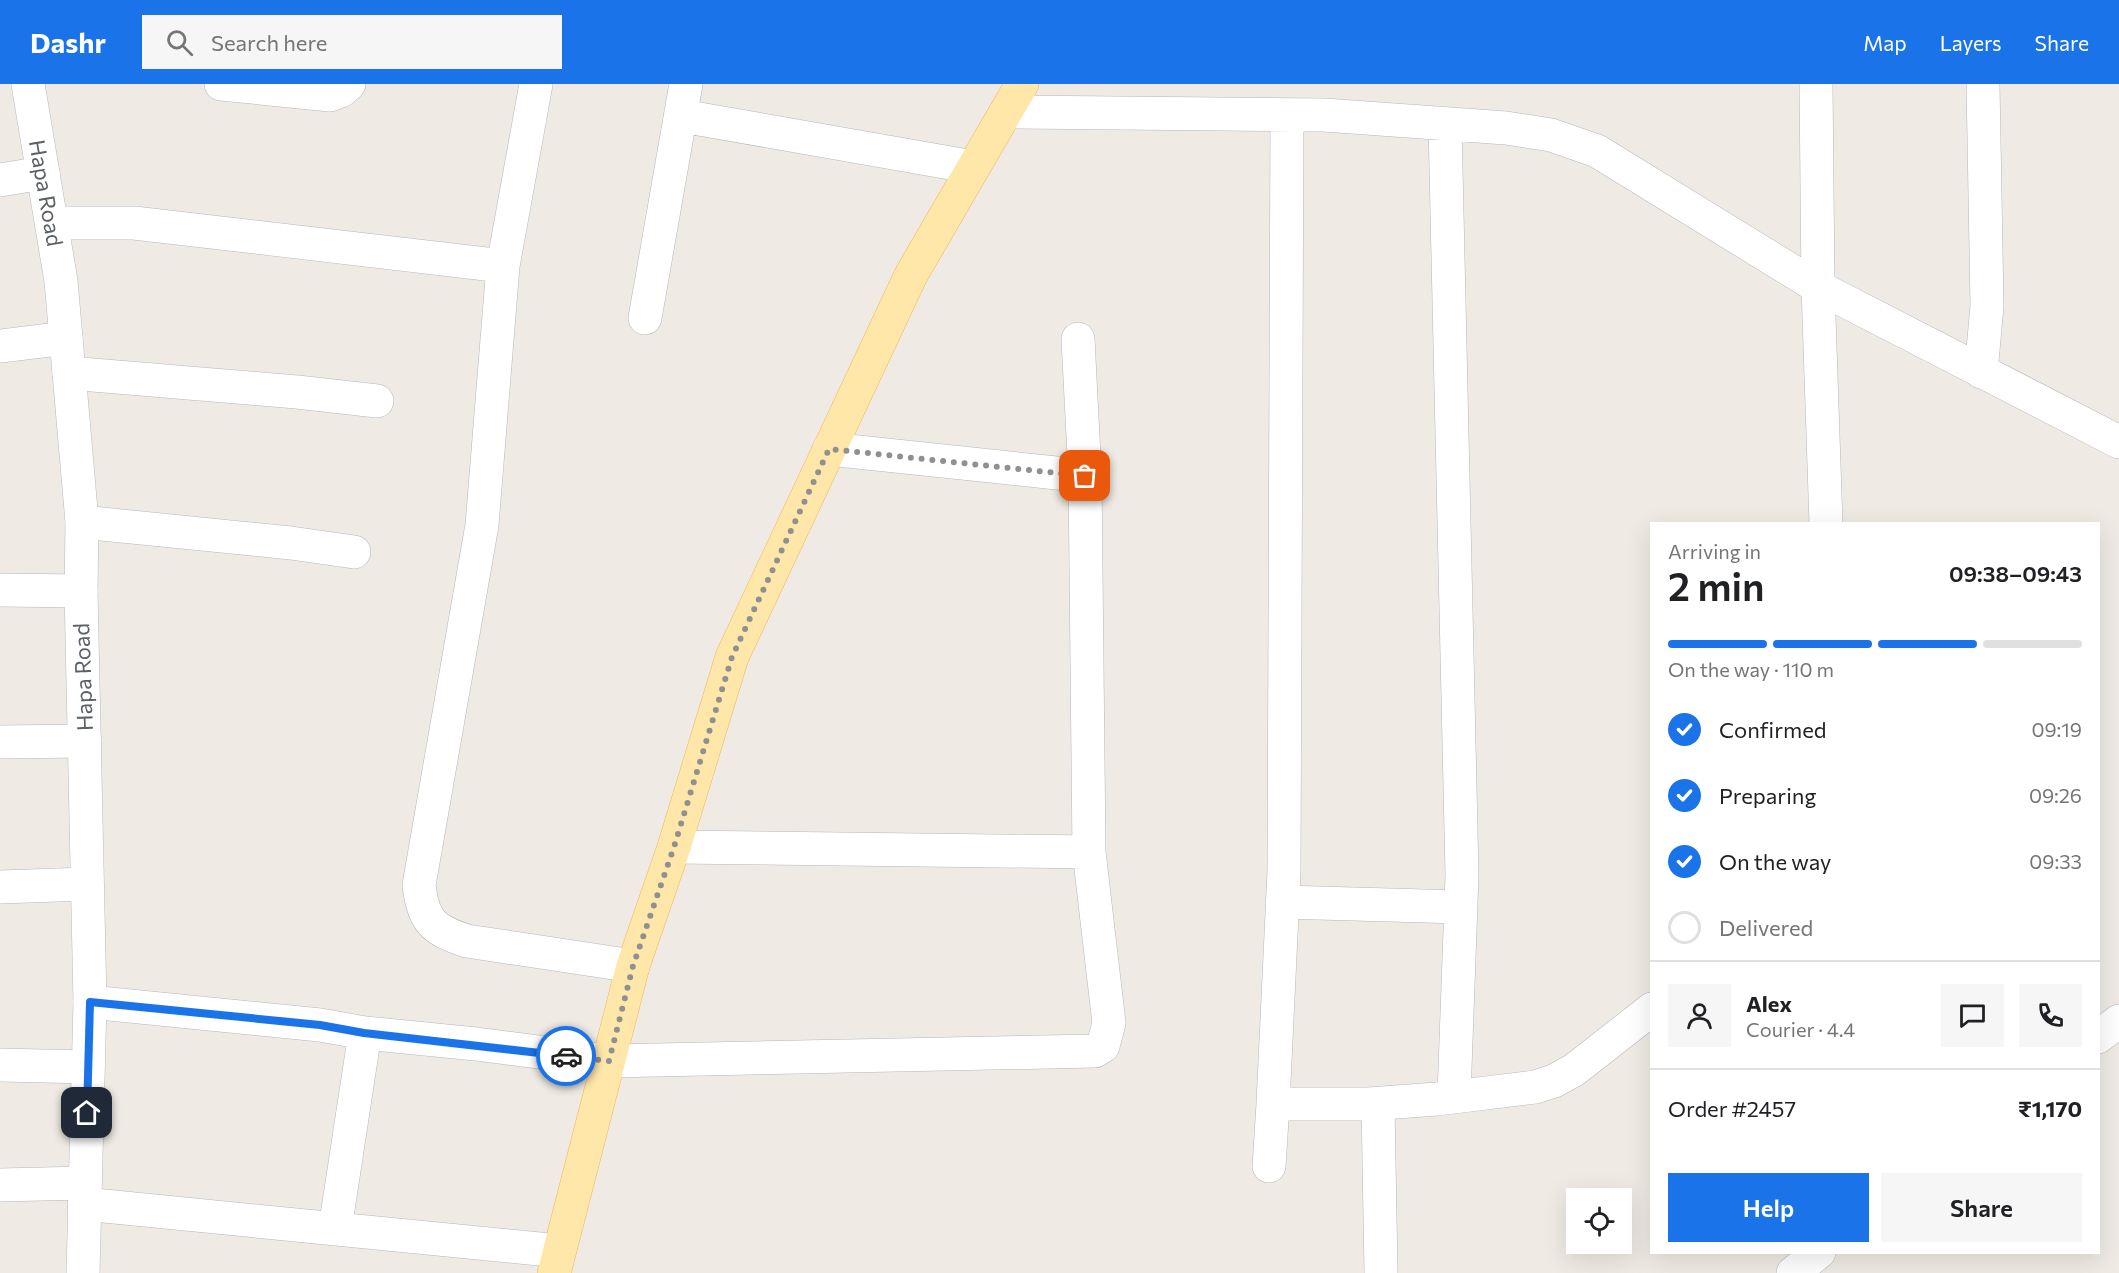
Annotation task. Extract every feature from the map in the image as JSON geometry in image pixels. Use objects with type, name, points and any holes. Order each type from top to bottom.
[{"type":"main road","points":[[556,1262],[633,966],[674,847],[732,657],[911,275],[1022,84]]},
{"type":"street","name":"Hapa Road","points":[[28,84],[61,281],[82,522],[81,591],[90,1002],[83,1273]]},
{"type":"street","points":[[221,84],[330,95],[341,91],[349,84]]},
{"type":"street","points":[[536,84],[503,266],[482,525],[419,885],[421,904],[429,921],[447,934],[467,941],[633,966]]},
{"type":"street","points":[[645,318],[686,84]]},
{"type":"street","points":[[1816,84],[1818,287],[1826,522]]},
{"type":"street","points":[[1981,372],[1987,306],[1983,84]]},
{"type":"street","points":[[1006,112],[1324,115],[1506,128],[1551,135],[1597,151],[1818,287],[2119,442]]},
{"type":"street","points":[[682,116],[973,167]]},
{"type":"street","points":[[1269,1166],[1282,902],[1287,116]]},
{"type":"street","points":[[1445,124],[1462,875],[1454,1096]]},
{"type":"street","points":[[0,180],[43,173]]},
{"type":"street","points":[[52,223],[134,223],[503,266]]},
{"type":"street","points":[[0,346],[66,338]]},
{"type":"street","points":[[90,1002],[320,1025],[364,1033],[609,1061],[1095,1051],[1103,1046],[1109,1023],[1089,852],[1085,476],[1078,339]]},
{"type":"street","points":[[69,373],[376,401]]},
{"type":"street","points":[[829,449],[1085,476]]},
{"type":"street","points":[[82,522],[291,543],[354,552]]},
{"type":"street","points":[[0,590],[81,591]]},
{"type":"street","points":[[0,742],[86,741]]},
{"type":"street","points":[[674,847],[1089,852]]},
{"type":"street","points":[[0,887],[87,884]]},
{"type":"street","points":[[1282,902],[1461,907]]},
{"type":"street","points":[[1273,1104],[1378,1104],[1535,1087],[1554,1081],[1574,1070],[1650,1011]]},
{"type":"street","points":[[2100,1035],[2119,1021]]},
{"type":"street","points":[[335,1229],[364,1033]]},
{"type":"street","points":[[0,1065],[88,1067]]},
{"type":"street","points":[[1378,1104],[1381,1273]]},
{"type":"street","points":[[0,1185],[85,1194],[556,1262]]},
{"type":"street","points":[[1792,1273],[1816,1254]]},
{"type":"way so far","points":[[566,1056],[609,1061],[633,966],[674,847],[732,657],[829,449],[1085,476]]},
{"type":"route","points":[[87,1113],[90,1002],[320,1025],[364,1033],[566,1056]]}]
